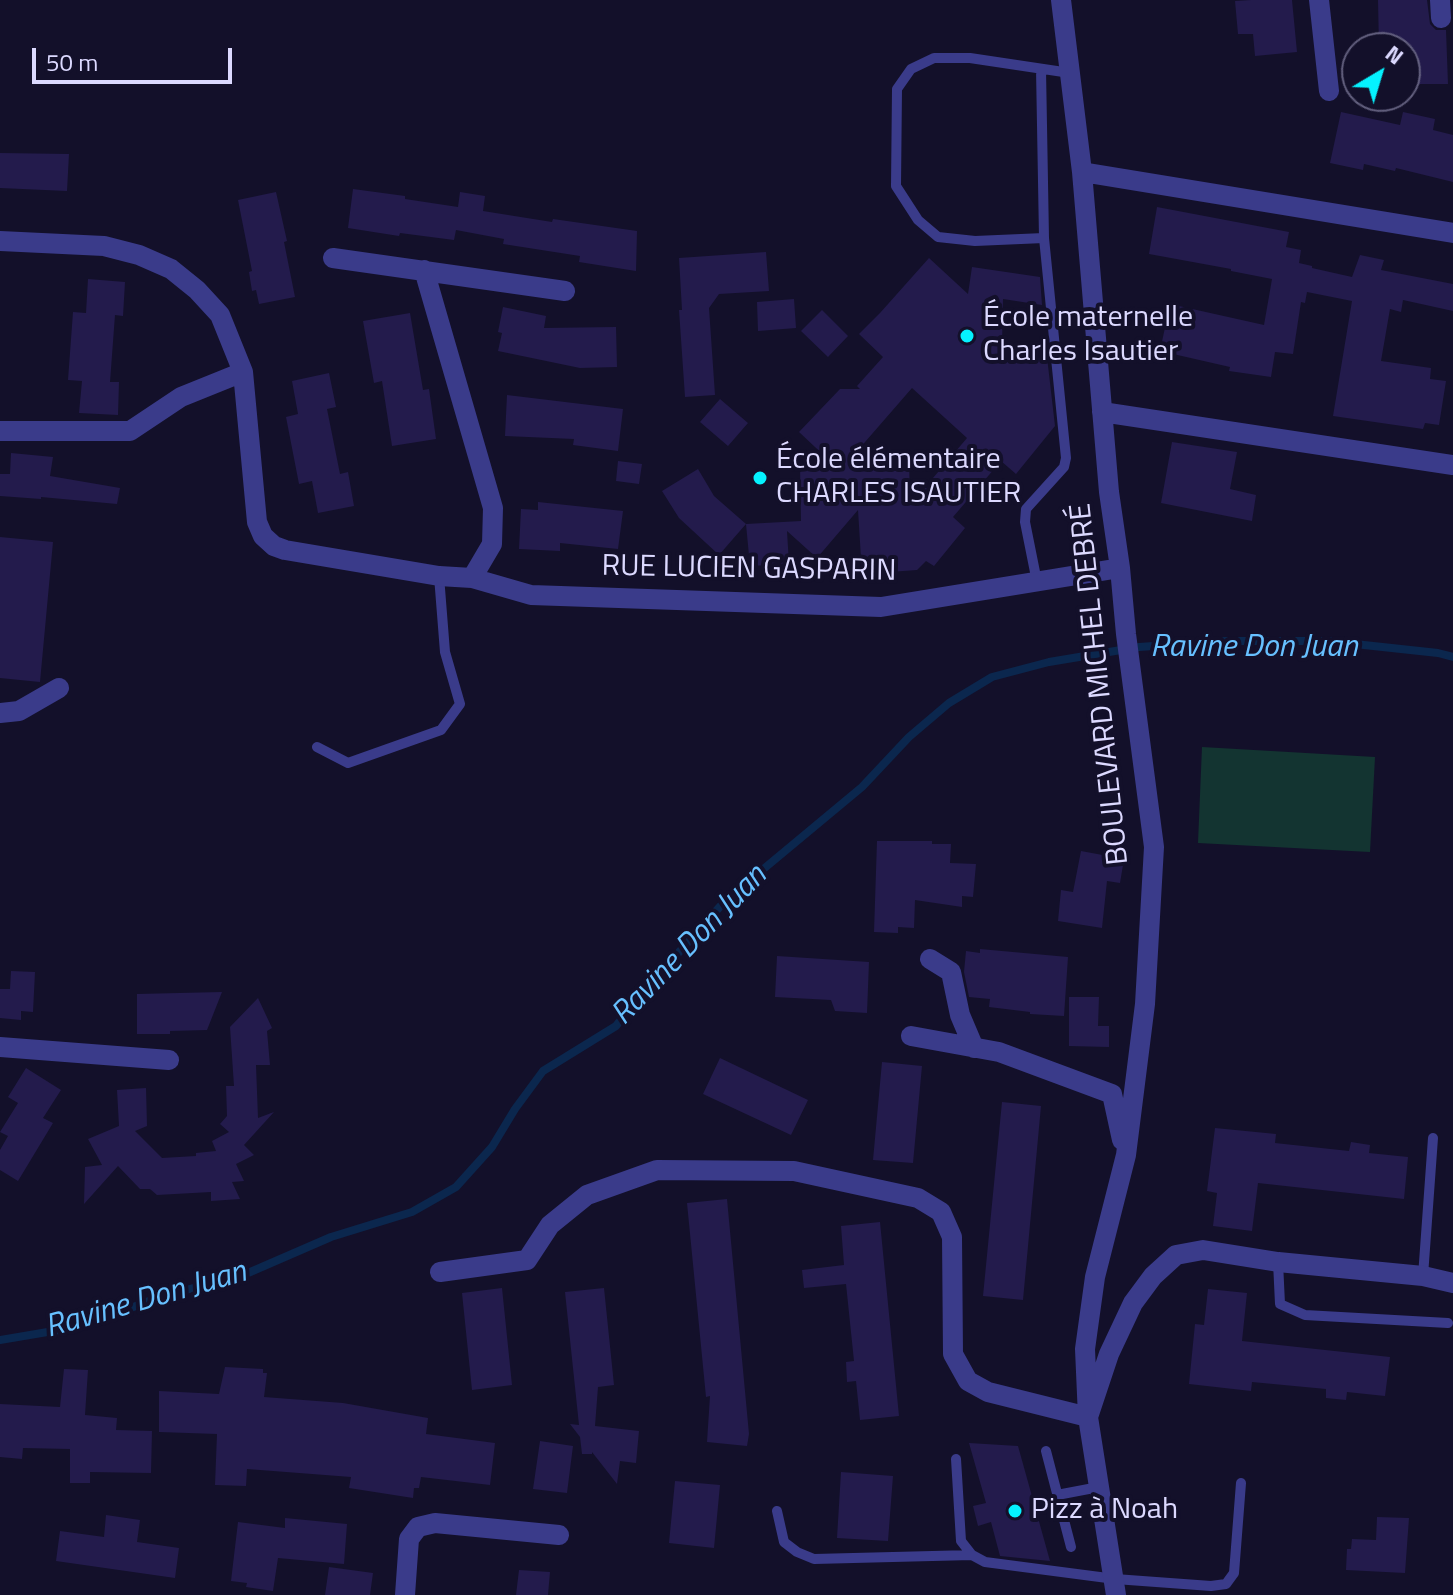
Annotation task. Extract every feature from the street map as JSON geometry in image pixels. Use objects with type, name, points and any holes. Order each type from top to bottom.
[{"type":"street","name":"BOULEVARD MICHEL DEBRÉ","points":[[1061,0],[1082,172],[1109,492],[1154,847],[1145,1004],[1126,1155],[1095,1277],[1085,1349],[1088,1417],[1116,1587]]},
{"type":"street","points":[[1319,0],[1329,91]]},
{"type":"street","points":[[1082,172],[1453,233]]},
{"type":"street","name":"RUE LUCIEN GASPARIN","points":[[0,241],[104,246],[139,255],[171,269],[197,290],[220,315],[243,372],[257,522],[263,536],[274,546],[285,550],[439,576],[472,578],[531,595],[881,607],[1120,568]]},
{"type":"street","points":[[333,258],[565,291]]},
{"type":"street","points":[[424,270],[493,508],[492,544],[472,578]]},
{"type":"street","points":[[0,431],[130,431],[181,397],[243,372]]},
{"type":"street","points":[[1102,412],[1453,465]]},
{"type":"street","points":[[0,713],[19,711],[59,688]]},
{"type":"street","points":[[930,959],[951,972],[960,1015],[974,1048]]},
{"type":"street","points":[[911,1036],[999,1052],[1112,1094],[1126,1155]]},
{"type":"street","points":[[0,1047],[169,1060]]},
{"type":"street","points":[[440,1272],[527,1260],[550,1225],[587,1195],[657,1170],[794,1171],[918,1198],[941,1212],[952,1237],[953,1354],[968,1381],[988,1392],[1088,1417],[1109,1354],[1133,1303],[1153,1276],[1176,1255],[1203,1250],[1278,1262],[1423,1276],[1453,1283]]},
{"type":"street","points":[[405,1595],[409,1539],[418,1527],[435,1523],[559,1535]]},
{"type":"lane","points":[[1044,238],[975,241],[938,237],[918,220],[896,186],[897,89],[911,69],[934,58],[970,58],[1070,73]]},
{"type":"lane","points":[[1037,582],[1025,522],[1026,509],[1064,467],[1066,458],[1044,238],[1041,69]]},
{"type":"lane","points":[[317,747],[348,763],[441,730],[460,704],[445,652],[439,576]]},
{"type":"lane","points":[[1423,1276],[1433,1138]]},
{"type":"lane","points":[[1278,1262],[1280,1304],[1305,1315],[1448,1323]]},
{"type":"lane","points":[[1046,1451],[1071,1547]]},
{"type":"lane","points":[[956,1459],[961,1541],[972,1555],[985,1562],[1116,1587],[1226,1584],[1234,1573],[1241,1483]]},
{"type":"lane","points":[[1057,1495],[1099,1487]]},
{"type":"lane","points":[[777,1511],[784,1542],[814,1559],[972,1555]]},
{"type":"green space","points":[[1202,747],[1375,757],[1370,852],[1198,843]]},
{"type":"building","points":[[1292,0],[1297,52],[1255,56],[1253,34],[1238,34],[1235,1]]},
{"type":"building","points":[[1378,0],[1427,0],[1430,24],[1436,30],[1446,30],[1448,84],[1421,84],[1421,32],[1379,32]]},
{"type":"building","points":[[1341,112],[1400,125],[1403,112],[1435,119],[1433,130],[1453,135],[1453,182],[1396,168],[1395,171],[1364,164],[1363,170],[1330,163]]},
{"type":"building","points":[[0,153],[69,154],[67,191],[0,188]]},
{"type":"building","points":[[353,189],[458,207],[460,192],[485,196],[483,211],[637,231],[636,271],[579,262],[580,256],[503,244],[504,239],[456,230],[454,240],[348,228]]},
{"type":"building","points":[[276,192],[295,297],[259,304],[256,290],[252,291],[249,272],[252,271],[238,200]]},
{"type":"building","points":[[1157,207],[1289,232],[1286,247],[1301,250],[1299,263],[1312,268],[1352,277],[1360,255],[1384,260],[1381,270],[1453,284],[1453,311],[1403,300],[1401,312],[1390,309],[1381,361],[1431,368],[1430,379],[1446,381],[1439,425],[1425,423],[1423,429],[1333,416],[1352,301],[1307,292],[1305,303],[1301,302],[1293,354],[1275,352],[1271,377],[1229,371],[1230,367],[1160,351],[1170,304],[1264,325],[1272,279],[1149,254]]},
{"type":"building","points":[[766,252],[769,291],[719,294],[709,308],[715,395],[685,397],[679,258]]},
{"type":"building","points":[[929,258],[968,294],[972,267],[1040,277],[1042,305],[1003,299],[1002,344],[1018,361],[1047,357],[1055,426],[1016,474],[1001,461],[953,517],[965,528],[934,566],[926,561],[917,570],[862,574],[858,510],[817,558],[787,531],[789,564],[750,566],[746,524],[801,521],[800,464],[831,462],[799,432],[840,389],[860,389],[857,386],[883,357],[859,334]],"holes":[[[912,388],[967,438],[910,505],[909,457],[852,457]]]},
{"type":"building","points":[[88,279],[125,282],[123,316],[115,315],[110,382],[119,382],[118,415],[79,413],[82,381],[68,380],[73,312],[86,313]]},
{"type":"building","points":[[794,299],[796,328],[758,331],[757,302]]},
{"type":"building","points":[[503,307],[546,316],[544,328],[616,327],[617,367],[580,368],[498,351]]},
{"type":"building","points":[[822,310],[848,336],[828,357],[801,331]]},
{"type":"building","points":[[410,313],[423,390],[429,389],[436,439],[392,446],[382,381],[374,383],[363,321]]},
{"type":"building","points":[[329,373],[336,407],[327,409],[340,474],[348,472],[354,506],[318,513],[312,481],[299,484],[286,417],[298,414],[292,381]]},
{"type":"building","points":[[507,395],[623,409],[618,451],[573,445],[574,439],[505,436]]},
{"type":"building","points":[[720,399],[748,423],[728,446],[700,422]]},
{"type":"building","points":[[1172,442],[1237,452],[1230,489],[1256,495],[1252,521],[1161,503]]},
{"type":"building","points":[[11,453],[53,457],[50,476],[120,488],[117,504],[0,496],[0,474],[10,474]]},
{"type":"building","points":[[618,461],[642,464],[639,484],[616,481]]},
{"type":"building","points":[[698,469],[714,496],[746,524],[719,555],[679,518],[662,491]]},
{"type":"building","points":[[538,502],[623,511],[618,549],[560,543],[560,551],[519,549],[521,509],[538,510]]},
{"type":"building","points":[[0,537],[53,542],[40,682],[0,678]]},
{"type":"building","points":[[877,841],[951,844],[950,863],[976,864],[973,897],[962,896],[962,907],[915,900],[914,928],[898,927],[898,933],[874,932]]},
{"type":"building","points":[[1081,851],[1124,859],[1120,883],[1107,881],[1102,928],[1058,921],[1061,890],[1073,892]]},
{"type":"building","points":[[980,949],[1068,957],[1064,1016],[989,1007],[990,999],[969,997],[964,972],[966,951],[980,953]]},
{"type":"building","points":[[777,956],[869,962],[867,1013],[835,1011],[831,1000],[775,997]]},
{"type":"building","points":[[11,971],[35,972],[33,1012],[21,1011],[21,1020],[0,1018],[0,989],[10,989]]},
{"type":"building","points":[[222,992],[207,1030],[137,1034],[137,994]]},
{"type":"building","points":[[1069,997],[1099,997],[1098,1026],[1109,1026],[1109,1047],[1069,1046]]},
{"type":"building","points":[[258,998],[272,1028],[267,1031],[270,1065],[256,1065],[258,1118],[274,1112],[244,1145],[254,1155],[236,1164],[244,1181],[232,1182],[240,1199],[211,1201],[211,1192],[157,1195],[150,1189],[140,1189],[118,1166],[84,1204],[85,1167],[102,1165],[88,1139],[119,1126],[117,1090],[146,1088],[147,1126],[135,1131],[162,1158],[216,1151],[212,1141],[229,1132],[220,1124],[227,1116],[226,1086],[234,1086],[230,1027]]},
{"type":"building","points":[[720,1058],[808,1100],[791,1135],[703,1094]]},
{"type":"building","points":[[882,1062],[922,1066],[913,1163],[873,1160]]},
{"type":"building","points":[[26,1068],[61,1090],[43,1118],[53,1123],[18,1181],[0,1170],[0,1150],[8,1136],[0,1132],[18,1103],[8,1097]]},
{"type":"building","points":[[1002,1102],[1041,1106],[1023,1300],[983,1296]]},
{"type":"building","points":[[1215,1128],[1276,1134],[1275,1143],[1349,1151],[1351,1142],[1370,1145],[1369,1153],[1408,1157],[1404,1199],[1258,1183],[1252,1231],[1213,1226],[1217,1193],[1207,1191]]},
{"type":"building","points":[[727,1199],[749,1434],[747,1446],[707,1442],[710,1396],[706,1397],[687,1203]]},
{"type":"building","points":[[880,1222],[899,1416],[860,1420],[856,1381],[847,1382],[846,1362],[854,1361],[846,1284],[804,1288],[802,1270],[844,1265],[841,1226]]},
{"type":"building","points":[[502,1288],[512,1385],[472,1390],[462,1293]]},
{"type":"building","points":[[604,1288],[614,1385],[598,1387],[595,1426],[639,1431],[636,1463],[620,1461],[617,1484],[592,1452],[582,1454],[580,1437],[570,1424],[579,1425],[565,1292]]},
{"type":"building","points":[[1208,1289],[1247,1293],[1242,1341],[1390,1357],[1385,1396],[1347,1392],[1346,1400],[1326,1398],[1326,1389],[1252,1382],[1251,1391],[1189,1384],[1195,1324],[1204,1325]]},
{"type":"building","points":[[225,1367],[263,1369],[263,1373],[267,1373],[264,1397],[343,1403],[428,1418],[426,1434],[495,1443],[490,1485],[421,1477],[419,1488],[414,1488],[413,1498],[349,1488],[351,1477],[247,1469],[246,1486],[215,1485],[217,1434],[159,1432],[159,1391],[219,1394]]},
{"type":"building","points":[[64,1369],[88,1370],[85,1415],[117,1418],[116,1430],[152,1431],[151,1473],[90,1472],[90,1483],[70,1483],[70,1449],[23,1448],[22,1459],[0,1457],[0,1404],[60,1407]]},
{"type":"building","points":[[540,1441],[573,1446],[567,1493],[533,1489]]},
{"type":"building","points":[[969,1443],[1018,1446],[1050,1561],[1000,1556],[991,1522],[978,1526],[973,1506],[986,1503]]},
{"type":"building","points":[[841,1472],[893,1476],[888,1541],[837,1538]]},
{"type":"building","points":[[675,1481],[720,1485],[714,1548],[669,1543]]},
{"type":"building","points":[[106,1515],[140,1520],[137,1542],[179,1548],[175,1578],[56,1561],[60,1531],[104,1537]]},
{"type":"building","points":[[1377,1517],[1409,1518],[1405,1573],[1346,1570],[1347,1549],[1351,1549],[1352,1539],[1376,1540]]},
{"type":"building","points":[[285,1518],[347,1524],[344,1564],[278,1558],[273,1591],[231,1581],[238,1522],[285,1528]]},
{"type":"building","points":[[329,1567],[373,1573],[370,1595],[325,1595]]},
{"type":"building","points":[[519,1570],[550,1572],[548,1595],[516,1595]]},
{"type":"waterway","name":"Ravine Don Juan","points":[[0,1340],[83,1326],[157,1298],[248,1273],[331,1237],[412,1212],[456,1187],[492,1147],[543,1071],[616,1026],[725,901],[862,787],[909,737],[949,703],[992,677],[1049,662],[1139,647],[1226,641],[1327,641],[1453,657]]},
{"type":"place","name":"École maternelle Charles Isautier","points":[[967,336]]},
{"type":"place","name":"École élémentaire CHARLES ISAUTIER","points":[[760,478]]},
{"type":"place","name":"Pizz à Noah","points":[[1015,1511]]}]
